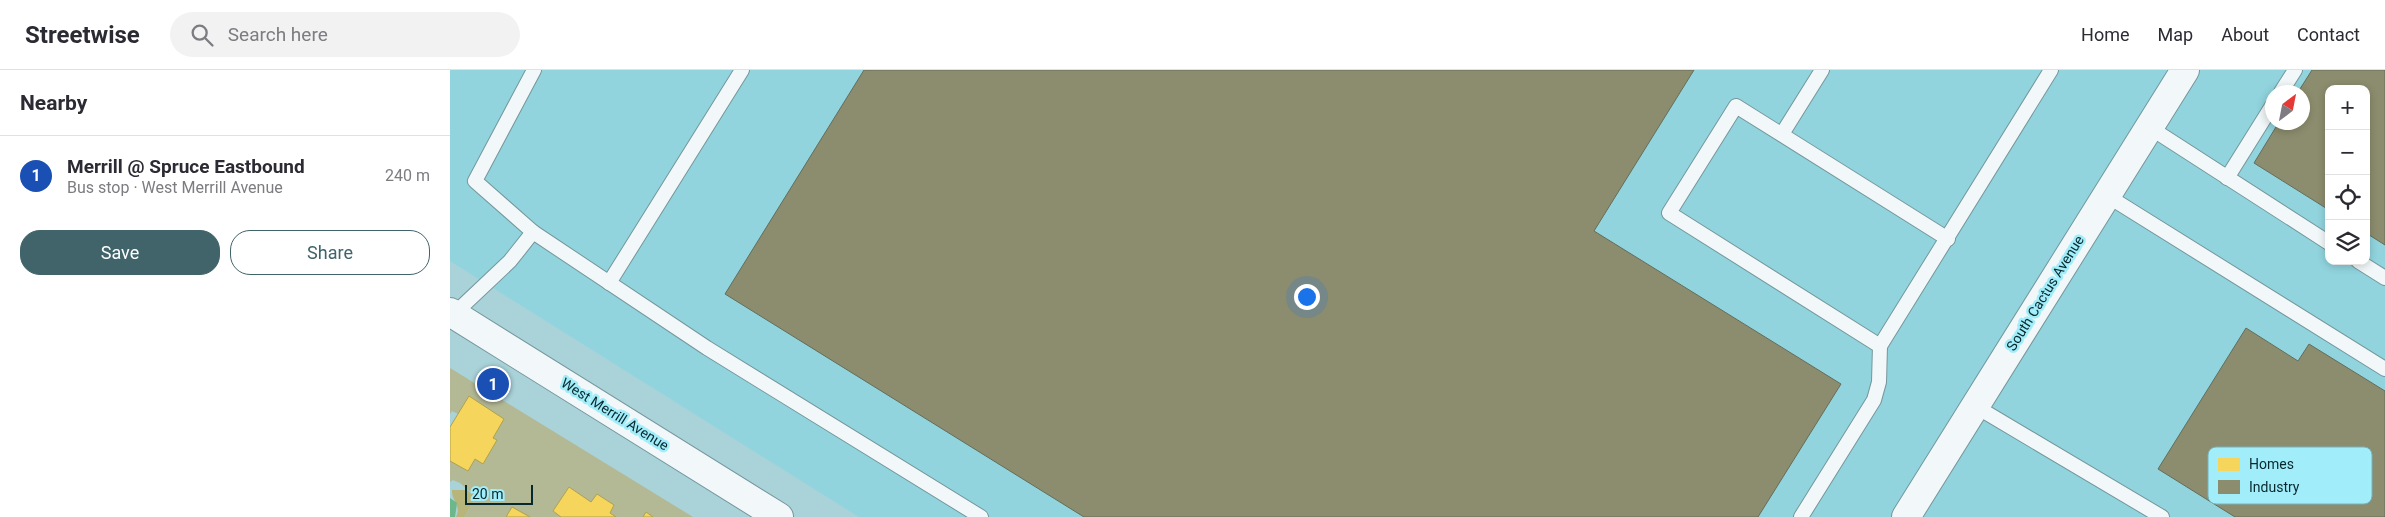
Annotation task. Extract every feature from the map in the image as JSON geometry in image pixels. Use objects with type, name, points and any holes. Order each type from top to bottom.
[{"type":"main road","name":"South Cactus Avenue","points":[[1906,517],[2184,70]]},
{"type":"main road","name":"West Merrill Avenue","points":[[452,313],[779,517]]},
{"type":"lane","points":[[534,70],[475,181],[533,232],[609,283],[708,348],[982,517]]},
{"type":"lane","points":[[609,283],[742,70]]},
{"type":"lane","points":[[1782,134],[1822,70]]},
{"type":"lane","points":[[1801,517],[1874,400],[1879,382],[1880,346],[2051,70]]},
{"type":"lane","points":[[2285,85],[2295,70]]},
{"type":"lane","points":[[1880,346],[1669,213],[1736,106],[1948,239]]},
{"type":"lane","points":[[2227,178],[2265,117]]},
{"type":"lane","points":[[2149,127],[2325,240]]},
{"type":"lane","points":[[2106,196],[2385,369]]},
{"type":"lane","points":[[452,313],[510,261],[533,232]]},
{"type":"lane","points":[[2364,265],[2385,278]]},
{"type":"lane","points":[[1975,406],[2162,517]]},
{"type":"shaded area","points":[[450,70],[2385,70],[2385,517],[859,517],[450,261]]},
{"type":"shaded area","points":[[450,368],[693,517],[653,517],[646,512],[643,517],[616,517],[610,513],[614,505],[597,494],[591,502],[569,487],[553,511],[561,517],[530,517],[512,507],[506,517],[464,517],[476,497],[460,483],[453,480],[450,482],[450,461],[468,471],[475,459],[483,464],[497,440],[493,438],[504,419],[469,397],[458,414],[452,411],[450,414]]},
{"type":"shaded area","points":[[452,490],[467,490],[476,497],[464,517],[456,517],[458,510]]},
{"type":"shaded area","points":[[450,498],[457,503],[455,517],[450,517]]},
{"type":"building: Homes","points":[[469,396],[504,419],[493,438],[497,440],[483,464],[475,459],[468,471],[450,461],[450,427]]},
{"type":"building: Homes","points":[[569,487],[591,502],[597,494],[614,505],[610,513],[616,517],[561,517],[553,511]]},
{"type":"building: Homes","points":[[512,507],[530,517],[506,517]]},
{"type":"building: Homes","points":[[646,512],[653,517],[643,517]]},
{"type":"building: Industry","points":[[864,70],[1694,70],[1594,231],[1841,384],[1758,517],[1084,517],[725,294]]},
{"type":"building: Industry","points":[[2312,70],[2385,70],[2385,245],[2370,236],[2370,85],[2325,85],[2325,207],[2254,163],[2274,130],[2310,130],[2310,85],[2302,85]]},
{"type":"building: Industry","points":[[2246,328],[2298,361],[2309,344],[2385,391],[2385,517],[2235,517],[2214,504],[2372,504],[2372,447],[2208,447],[2208,500],[2158,469]]},
{"type":"place","name":"Merrill @ Spruce Eastbound","points":[[493,384]]}]
